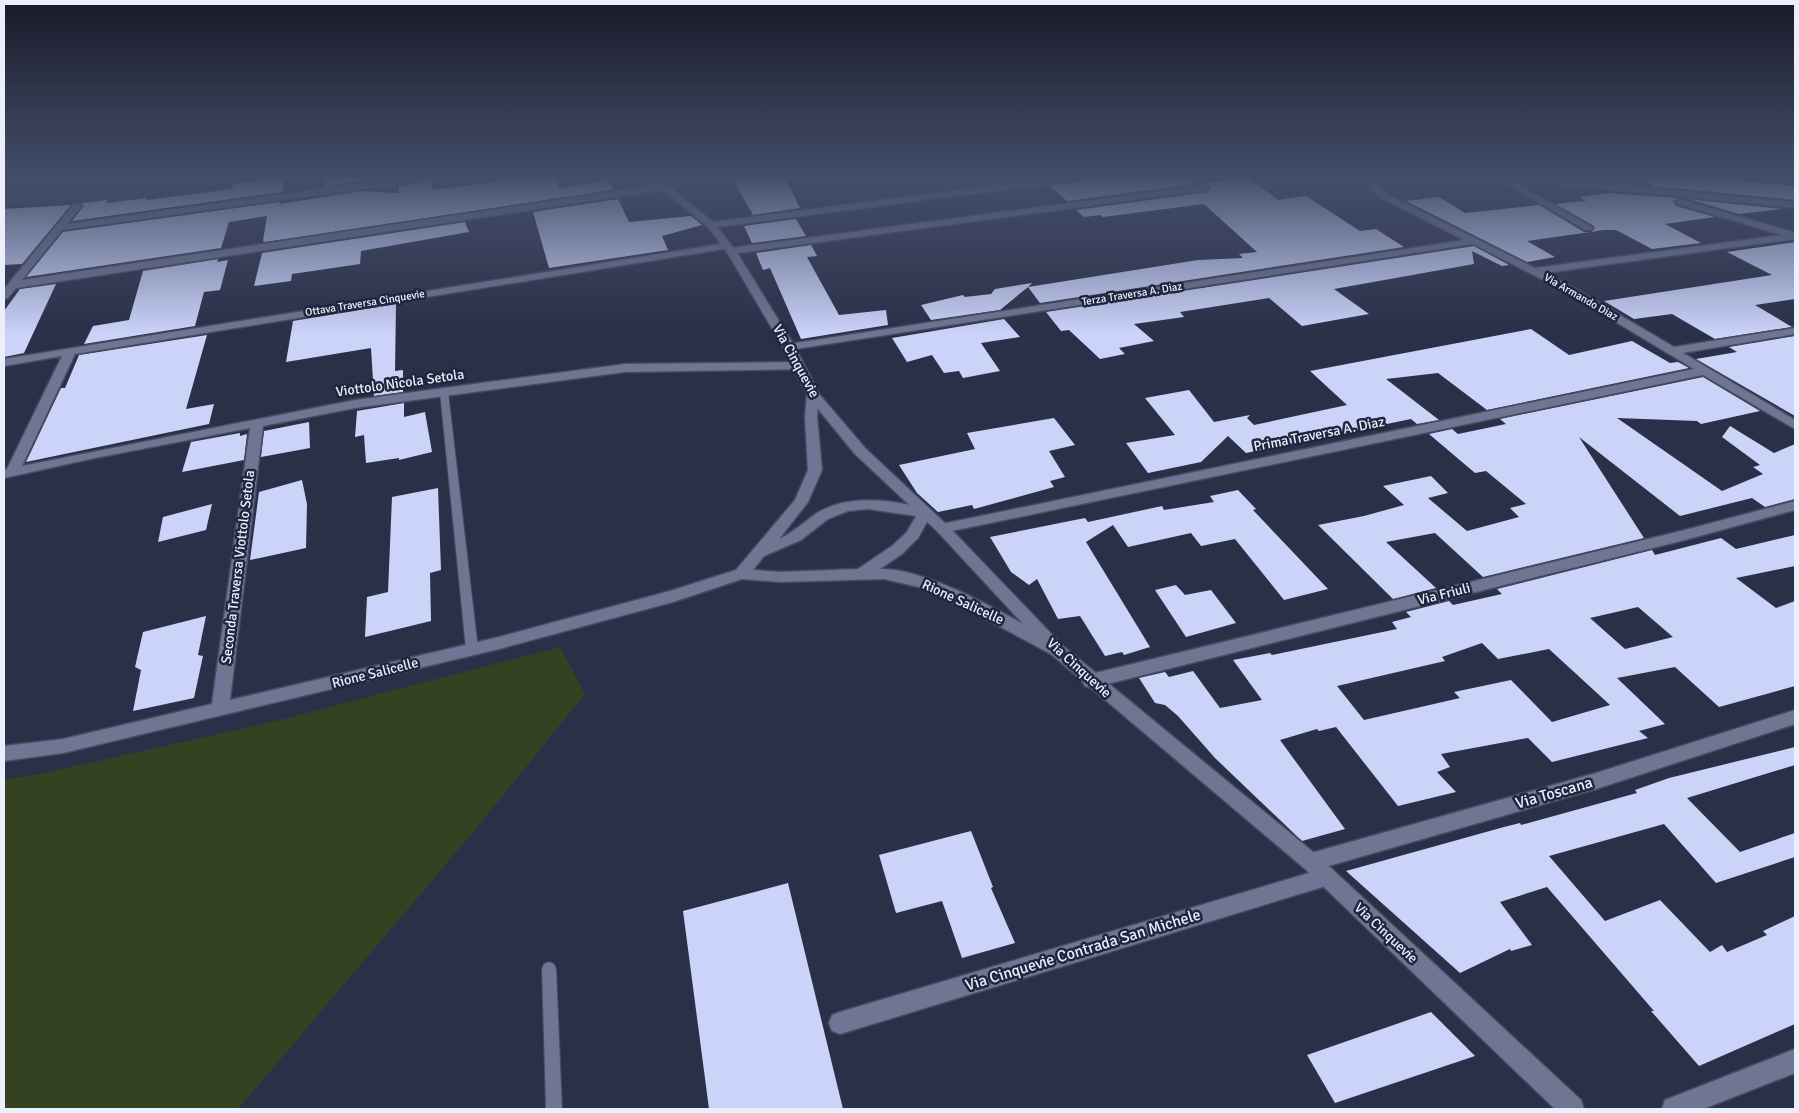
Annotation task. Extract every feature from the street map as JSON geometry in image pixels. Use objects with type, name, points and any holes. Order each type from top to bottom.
[{"type":"street","points":[[4,296],[57,230]]},
{"type":"street","points":[[13,285],[378,230]]},
{"type":"street","name":"Via Cinquevie","points":[[715,230],[729,248],[789,347],[813,395],[860,451],[942,528],[1057,650],[1311,862],[1572,1109]]},
{"type":"street","name":"Ottava Traversa Cinquevie","points":[[4,362],[729,248],[872,230]]},
{"type":"street","name":"Via Armando Diaz","points":[[1453,230],[1536,270],[1795,425]]},
{"type":"street","points":[[1536,270],[1795,236],[1775,230]]},
{"type":"street","name":"Terza Traversa A. Diaz","points":[[789,347],[1476,241]]},
{"type":"street","points":[[1673,351],[1795,331]]},
{"type":"street","name":"Viottolo Nicola Setola","points":[[8,473],[70,352]]},
{"type":"street","name":"Viottolo Nicola Setola","points":[[8,473],[355,404],[625,368],[798,366]]},
{"type":"street","name":"Prima Traversa A. Diaz","points":[[942,528],[1704,371]]},
{"type":"street","points":[[741,574],[801,502],[815,470],[811,417],[813,395]]},
{"type":"street","name":"Seconda Traversa Viottolo Setola","points":[[220,710],[257,423]]},
{"type":"street","points":[[760,552],[796,537],[823,516],[846,507],[876,505],[926,513],[913,535],[896,550],[862,574]]},
{"type":"street","name":"Via Friuli","points":[[1092,681],[1681,536],[1795,505]]},
{"type":"street","name":"Rione Salicelle","points":[[4,754],[63,746],[472,649],[673,596],[741,574],[781,577],[884,574],[923,582],[973,605],[1057,650]]},
{"type":"street","name":"Via Toscana","points":[[1311,862],[1596,781],[1795,717]]},
{"type":"street","name":"Via Cinquevie Contrada San Michele","points":[[840,1023],[1326,876]]},
{"type":"street","points":[[1674,1109],[1795,1061]]},
{"type":"lane","points":[[444,392],[472,649]]},
{"type":"lane","points":[[550,969],[554,1109]]},
{"type":"green space","points":[[560,647],[585,694],[475,830],[238,1109],[4,1109],[4,780],[40,774],[272,722]]},
{"type":"building","points":[[4,230],[50,230],[22,264],[4,265]]},
{"type":"building","points":[[78,230],[227,230],[221,248],[26,277],[63,232]]},
{"type":"building","points":[[265,230],[346,230],[265,242],[263,241]]},
{"type":"building","points":[[413,230],[468,230],[469,232],[361,251],[360,264],[292,274],[291,281],[254,286],[262,253]]},
{"type":"building","points":[[538,230],[684,230],[662,236],[668,250],[549,268]]},
{"type":"building","points":[[746,230],[802,230],[806,236],[752,243]]},
{"type":"building","points":[[1233,230],[1377,230],[1404,247],[1040,303],[1028,287],[1198,260],[1243,258],[1239,254],[1257,252]]},
{"type":"building","points":[[1463,230],[1581,230],[1590,232],[1527,241],[1555,257],[1527,262]]},
{"type":"building","points":[[1593,230],[1676,230],[1701,243],[1652,249],[1616,230],[1591,232]]},
{"type":"building","points":[[1795,242],[1795,299],[1755,305],[1792,327],[1715,339],[1672,314],[1634,319],[1604,301],[1772,275],[1727,252]]},
{"type":"building","points":[[811,245],[817,256],[807,257],[839,315],[886,310],[888,325],[801,339],[770,268],[763,270],[756,253]]},
{"type":"building","points":[[1474,246],[1509,265],[1502,266],[1472,251],[1474,264],[1334,289],[1369,314],[1302,326],[1269,298],[1180,312],[1184,317],[1134,324],[1154,341],[1119,348],[1125,354],[1100,359],[1069,330],[1061,331],[1046,312]]},
{"type":"building","points":[[218,259],[217,262],[228,260],[220,290],[204,292],[195,326],[84,344],[93,326],[129,320],[143,271]]},
{"type":"building","points":[[1032,283],[1000,310],[931,320],[921,305],[963,295],[965,297],[991,294],[995,289]]},
{"type":"building","points":[[56,284],[24,353],[4,357],[4,311],[20,289]]},
{"type":"building","points":[[396,304],[395,371],[403,370],[403,392],[374,396],[371,348],[286,362],[293,321]]},
{"type":"building","points":[[1004,319],[1020,337],[981,343],[1000,371],[963,378],[959,371],[944,373],[932,355],[907,362],[892,338]]},
{"type":"building","points":[[1531,329],[1569,355],[1632,341],[1670,363],[1678,362],[1689,368],[1487,410],[1438,373],[1386,379],[1439,420],[1417,424],[1411,419],[1246,453],[1228,436],[1201,462],[1148,473],[1126,443],[1175,435],[1145,398],[1189,390],[1214,422],[1250,415],[1247,418],[1254,425],[1347,405],[1310,371]]},
{"type":"building","points":[[207,335],[186,409],[214,404],[209,424],[26,462],[61,388],[65,388],[79,355]]},
{"type":"building","points":[[1795,336],[1795,416],[1696,359],[1737,352],[1729,347]]},
{"type":"building","points":[[1703,377],[1760,411],[1701,424],[1697,421],[1617,418],[1722,491],[1763,474],[1753,467],[1760,465],[1722,437],[1730,426],[1774,453],[1795,444],[1795,499],[1765,507],[1752,498],[1680,516],[1579,437],[1644,538],[1483,577],[1435,533],[1386,542],[1436,588],[1393,599],[1318,525],[1364,516],[1404,505],[1383,486],[1431,476],[1448,493],[1428,498],[1467,531],[1519,517],[1510,508],[1526,504],[1486,471],[1475,473],[1429,434],[1452,429],[1458,434],[1506,424],[1500,419]]},
{"type":"building","points":[[404,403],[404,417],[425,412],[432,452],[399,460],[399,458],[366,463],[364,435],[355,437],[357,411]]},
{"type":"building","points":[[1054,418],[1075,445],[1049,451],[1065,477],[1050,481],[1054,487],[974,509],[972,505],[938,512],[917,493],[899,465],[975,449],[967,433]]},
{"type":"building","points":[[309,422],[310,448],[261,457],[264,431]]},
{"type":"building","points":[[240,433],[240,436],[247,434],[244,460],[182,472],[191,442]]},
{"type":"building","points":[[302,480],[307,504],[306,548],[250,560],[259,492]]},
{"type":"building","points":[[438,488],[441,570],[430,573],[431,621],[365,637],[367,597],[388,592],[392,497]]},
{"type":"building","points":[[1238,490],[1256,509],[1253,510],[1328,589],[1284,600],[1235,539],[1201,546],[1191,533],[1128,547],[1113,525],[1086,542],[1150,647],[1124,655],[1122,652],[1105,656],[1080,616],[1058,619],[1037,579],[1029,585],[1011,572],[990,537],[1085,518],[1088,522],[1162,506],[1164,510],[1214,502],[1210,496]]},
{"type":"building","points":[[212,504],[206,530],[158,542],[163,517]]},
{"type":"building","points":[[1795,535],[1795,566],[1736,578],[1776,608],[1795,601],[1795,686],[1719,707],[1675,667],[1617,678],[1665,724],[1639,731],[1648,738],[1552,762],[1528,738],[1441,754],[1450,767],[1437,772],[1456,792],[1398,806],[1336,727],[1319,731],[1317,729],[1280,740],[1345,829],[1302,841],[1215,758],[1178,716],[1165,705],[1155,703],[1139,678],[1165,672],[1169,677],[1193,671],[1220,708],[1262,700],[1233,660],[1270,653],[1272,655],[1397,629],[1392,622],[1411,617],[1406,612],[1449,601],[1453,605],[1502,594],[1497,589],[1652,550],[1655,555],[1721,538],[1736,549]],"holes":[[[1638,607],[1673,637],[1625,649],[1590,618]],[[1482,643],[1498,659],[1549,649],[1610,705],[1552,722],[1511,680],[1454,692],[1460,698],[1364,720],[1337,686],[1445,661],[1442,657]]]},
{"type":"building","points":[[1176,585],[1185,595],[1211,590],[1236,623],[1186,637],[1155,590]]},
{"type":"building","points":[[206,616],[198,655],[203,656],[194,698],[133,711],[141,670],[135,667],[143,632]]},
{"type":"building","points":[[1795,747],[1795,765],[1687,798],[1740,852],[1795,833],[1795,857],[1716,883],[1664,824],[1549,856],[1605,921],[1660,900],[1710,952],[1722,945],[1727,952],[1767,935],[1763,931],[1795,916],[1795,1024],[1699,1066],[1547,887],[1500,902],[1532,945],[1511,951],[1510,949],[1460,973],[1346,871],[1504,827],[1520,823],[1521,825],[1637,793],[1635,790],[1669,778]]},
{"type":"building","points":[[971,831],[993,887],[991,888],[1015,943],[962,958],[942,901],[896,913],[879,855]]},
{"type":"building","points":[[788,883],[843,1109],[709,1109],[683,911]]},
{"type":"building","points":[[1431,1012],[1475,1056],[1335,1103],[1307,1055]]}]
